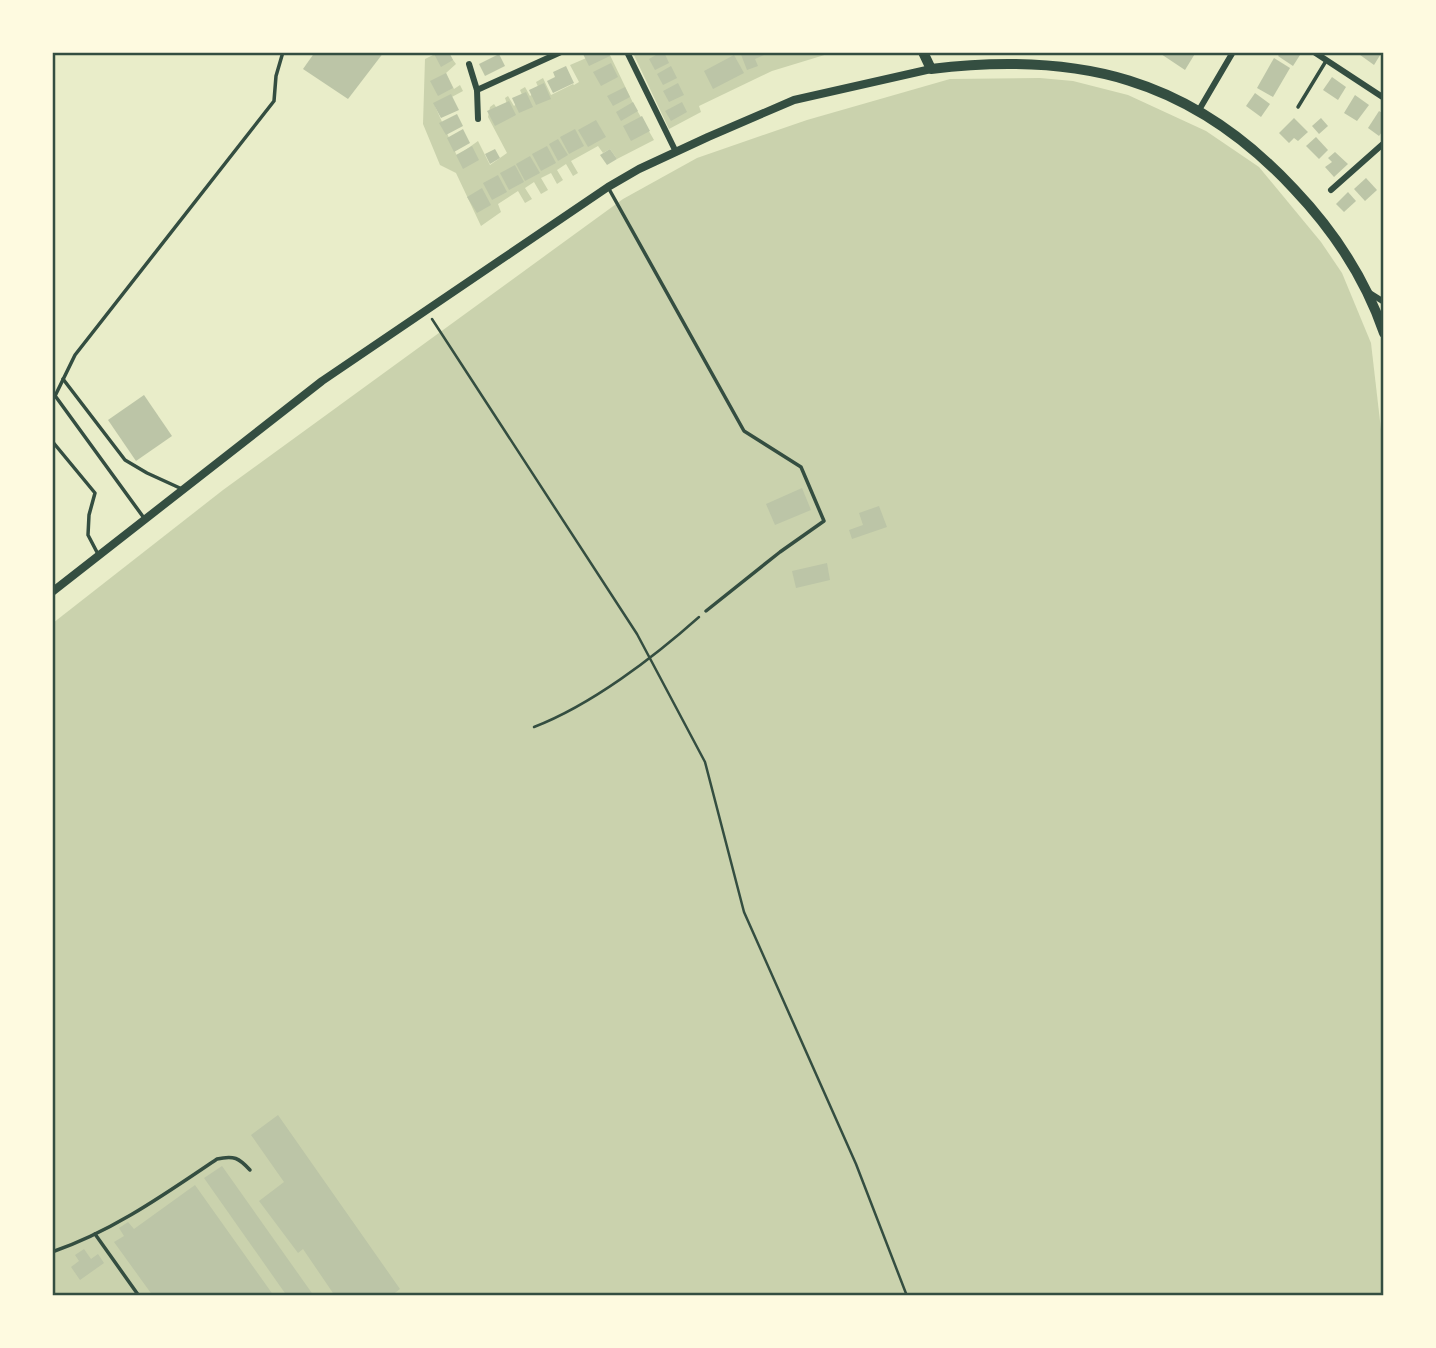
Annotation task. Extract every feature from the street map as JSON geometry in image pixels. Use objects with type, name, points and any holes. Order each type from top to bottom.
[{"type":"main road","points":[[923,52],[931,69],[1013,63],[1077,69],[1140,83],[1199,110],[1230,129],[1267,159],[1317,213],[1368,292],[1384,333]]},
{"type":"street","points":[[477,90],[561,52]]},
{"type":"street","points":[[627,52],[676,152]]},
{"type":"street","points":[[1199,110],[1233,52]]},
{"type":"street","points":[[1314,52],[1384,98]]},
{"type":"street","points":[[469,64],[477,90],[478,118]]},
{"type":"street","points":[[52,592],[322,381],[608,187],[676,152],[794,100],[931,69]]},
{"type":"street","points":[[1331,190],[1384,143]]},
{"type":"street","points":[[1368,292],[1384,302]]},
{"type":"lane","points":[[145,520],[54,396],[75,355],[274,101],[276,76],[283,52]]},
{"type":"lane","points":[[1298,107],[1326,61]]},
{"type":"lane","points":[[608,187],[744,431],[801,467],[824,521],[706,611]]},
{"type":"lane","points":[[64,379],[125,460],[184,489]]},
{"type":"lane","points":[[52,441],[95,493],[89,515],[88,535],[99,556]]},
{"type":"lane","points":[[52,1252],[95,1234],[148,1206],[217,1159],[230,1156],[239,1158],[250,1170]]},
{"type":"lane","points":[[95,1234],[139,1296]]},
{"type":"path","points":[[426,311],[650,657],[705,762],[744,912],[856,1164],[907,1296]]},
{"type":"path","points":[[534,727],[560,717],[650,657],[706,611]]},
{"type":"green space","points":[[634,52],[831,53],[772,71],[699,106],[701,112],[669,129]]},
{"type":"green space","points":[[437,53],[448,53],[456,64],[446,73],[454,89],[460,85],[463,91],[435,106],[457,156],[478,141],[490,165],[507,153],[488,117],[490,107],[494,104],[498,110],[507,104],[505,98],[508,96],[514,106],[523,97],[520,90],[525,87],[530,96],[539,89],[536,82],[543,78],[551,95],[574,85],[579,82],[570,65],[598,53],[609,53],[654,140],[617,159],[610,149],[603,153],[598,146],[571,161],[578,173],[573,176],[566,164],[557,170],[563,180],[557,184],[551,173],[541,178],[548,190],[541,194],[534,182],[525,188],[532,199],[525,203],[518,191],[498,204],[501,212],[481,226],[456,173],[440,165],[423,124],[425,59]]},
{"type":"green space","points":[[1040,78],[1073,81],[1128,95],[1206,131],[1259,167],[1321,242],[1342,273],[1371,343],[1383,447],[1383,1295],[53,1296],[53,623],[223,490],[623,199],[697,158],[807,120],[950,79]]},
{"type":"building","points":[[315,52],[384,52],[348,99],[303,69]]},
{"type":"building","points":[[433,52],[449,52],[453,60],[441,67]]},
{"type":"building","points":[[608,52],[610,56],[589,66],[583,54]]},
{"type":"building","points":[[664,52],[669,63],[655,70],[649,59]]},
{"type":"building","points":[[740,52],[763,52],[764,55],[755,59],[758,66],[747,70]]},
{"type":"building","points":[[1158,52],[1196,52],[1185,70]]},
{"type":"building","points":[[1281,52],[1296,52],[1300,55],[1293,66],[1278,56]]},
{"type":"building","points":[[1356,52],[1382,52],[1374,65]]},
{"type":"building","points":[[499,54],[505,66],[485,76],[479,64]]},
{"type":"building","points":[[734,55],[744,73],[713,89],[704,71]]},
{"type":"building","points":[[1274,58],[1290,68],[1273,97],[1257,88]]},
{"type":"building","points":[[611,63],[618,77],[601,86],[593,72]]},
{"type":"building","points":[[566,66],[574,83],[553,93],[547,81],[555,77],[553,72]]},
{"type":"building","points":[[671,66],[677,78],[663,85],[657,74]]},
{"type":"building","points":[[446,73],[453,88],[438,96],[430,81]]},
{"type":"building","points":[[1332,77],[1346,87],[1338,100],[1323,90]]},
{"type":"building","points":[[544,83],[551,99],[536,105],[529,90]]},
{"type":"building","points":[[678,83],[684,95],[669,102],[663,91]]},
{"type":"building","points":[[625,87],[630,97],[613,106],[607,96]]},
{"type":"building","points":[[526,92],[533,107],[519,113],[512,98]]},
{"type":"building","points":[[1255,93],[1270,104],[1261,117],[1246,106]]},
{"type":"building","points":[[451,94],[459,110],[441,118],[433,103]]},
{"type":"building","points":[[1355,95],[1369,105],[1357,121],[1344,113]]},
{"type":"building","points":[[509,101],[516,115],[495,126],[487,111]]},
{"type":"building","points":[[633,102],[638,111],[621,121],[616,112]]},
{"type":"building","points":[[682,102],[687,112],[671,121],[665,111]]},
{"type":"building","points":[[1379,111],[1384,114],[1384,129],[1379,136],[1368,128]]},
{"type":"building","points":[[457,114],[463,126],[446,135],[439,123]]},
{"type":"building","points":[[642,116],[650,131],[631,141],[623,126]]},
{"type":"building","points":[[1294,118],[1308,132],[1298,141],[1294,138],[1289,143],[1279,133]]},
{"type":"building","points":[[1321,118],[1328,126],[1319,134],[1312,126]]},
{"type":"building","points":[[596,120],[606,137],[588,147],[578,130]]},
{"type":"building","points":[[463,129],[470,143],[454,152],[447,138]]},
{"type":"building","points":[[575,129],[584,146],[569,154],[560,137]]},
{"type":"building","points":[[1316,137],[1328,150],[1319,159],[1306,146]]},
{"type":"building","points":[[558,139],[568,155],[558,161],[549,144]]},
{"type":"building","points":[[472,146],[479,160],[463,169],[456,155]]},
{"type":"building","points":[[547,146],[556,163],[541,171],[532,154]]},
{"type":"building","points":[[495,149],[500,158],[490,164],[485,154]]},
{"type":"building","points":[[610,149],[617,159],[607,165],[600,155]]},
{"type":"building","points":[[1335,152],[1348,164],[1334,177],[1325,167],[1332,162],[1328,158]]},
{"type":"building","points":[[530,156],[540,173],[525,181],[516,164]]},
{"type":"building","points":[[515,165],[524,182],[509,190],[500,173]]},
{"type":"building","points":[[498,175],[507,192],[492,200],[483,183]]},
{"type":"building","points":[[1366,178],[1377,190],[1365,201],[1354,189]]},
{"type":"building","points":[[482,188],[491,205],[477,213],[467,197]]},
{"type":"building","points":[[1348,192],[1356,201],[1344,212],[1336,204]]},
{"type":"building","points":[[144,395],[172,436],[136,461],[108,420]]},
{"type":"building","points":[[802,488],[811,510],[775,525],[766,504]]},
{"type":"building","points":[[879,506],[887,527],[852,539],[849,530],[863,525],[859,513]]},
{"type":"building","points":[[827,563],[830,580],[796,588],[792,571]]},
{"type":"building","points":[[278,1115],[400,1289],[391,1296],[335,1296],[303,1249],[298,1253],[259,1201],[284,1182],[251,1135]]},
{"type":"building","points":[[222,1166],[314,1296],[287,1296],[204,1178]]},
{"type":"building","points":[[195,1185],[274,1296],[153,1296],[114,1242],[124,1236],[119,1228],[128,1222],[134,1229]]},
{"type":"building","points":[[84,1249],[91,1259],[98,1254],[104,1263],[80,1280],[71,1267],[79,1261],[75,1255]]}]
